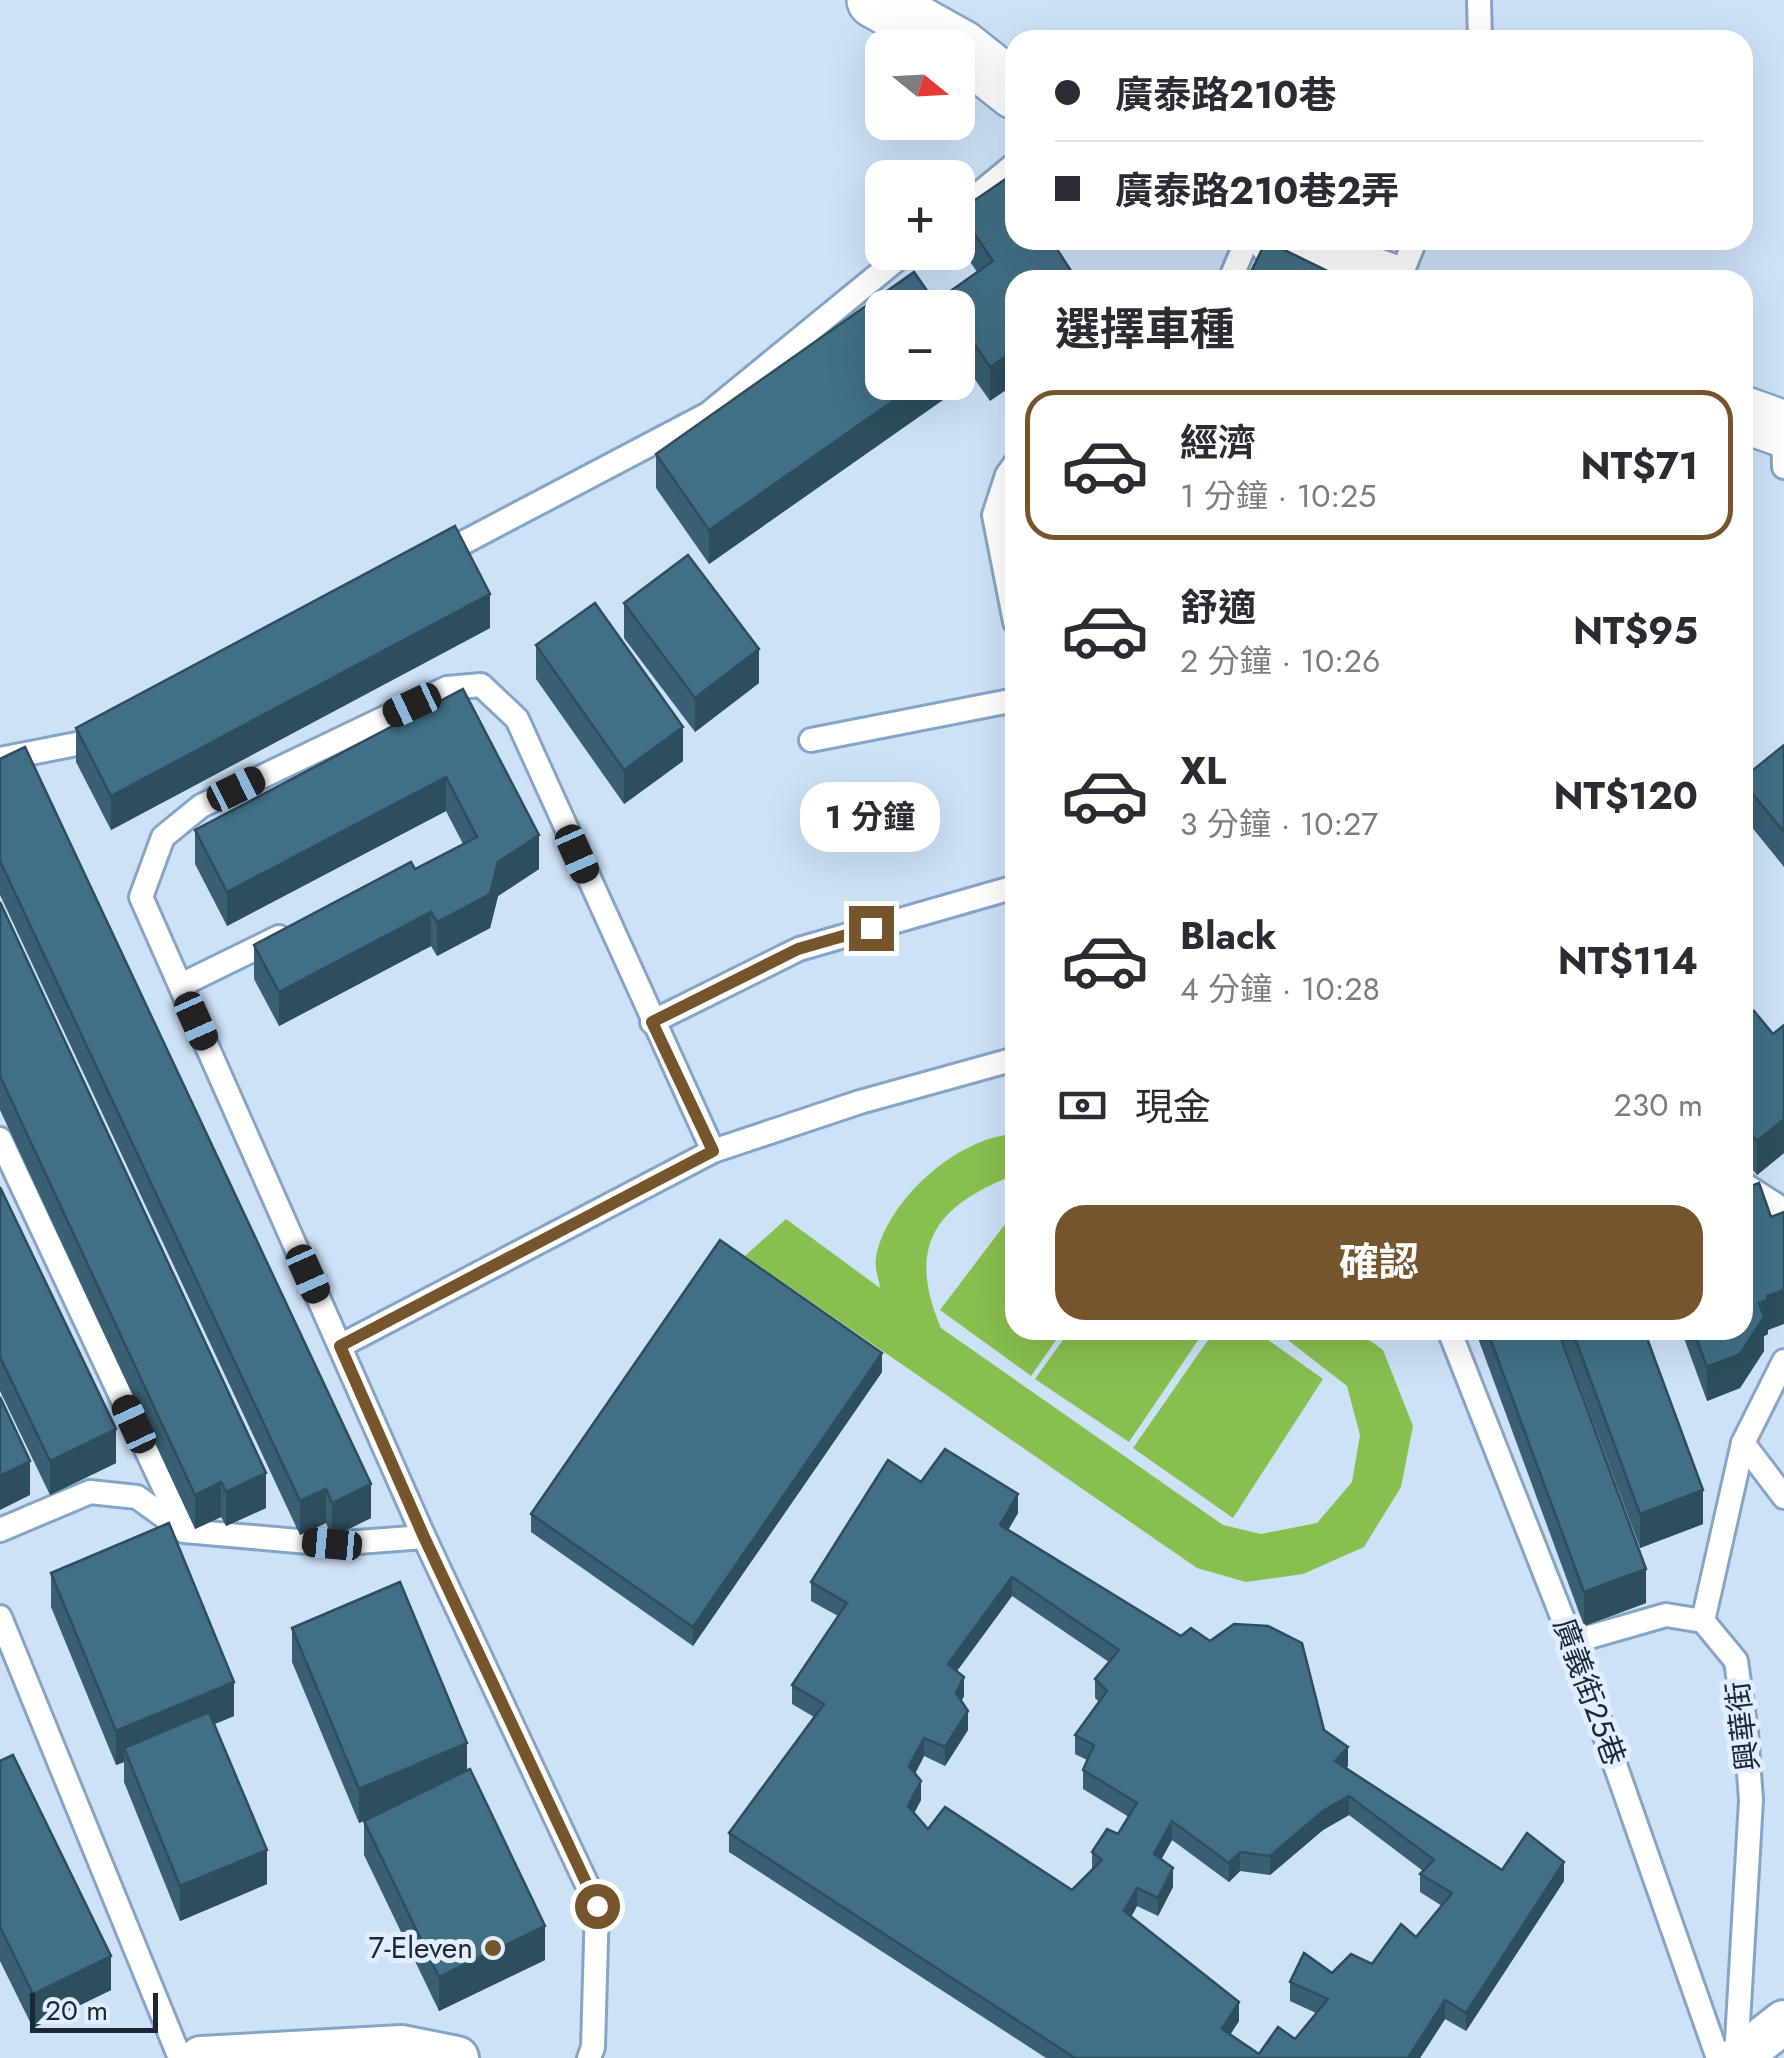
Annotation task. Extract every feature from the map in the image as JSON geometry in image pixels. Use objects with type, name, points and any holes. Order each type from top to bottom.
[{"type":"street","points":[[875,0],[960,48],[1005,83]]},
{"type":"street","points":[[1304,250],[1358,270]]},
{"type":"street","points":[[1753,418],[1784,428]]},
{"type":"street","points":[[1737,2058],[1784,2022]]},
{"type":"street","points":[[200,2058],[402,2047],[456,2058]]},
{"type":"lane","points":[[1480,0],[1480,30]]},
{"type":"lane","points":[[975,197],[1005,172]]},
{"type":"lane","points":[[415,568],[708,414],[884,270]]},
{"type":"lane","points":[[1784,428],[1784,467]]},
{"type":"lane","points":[[1005,484],[994,515],[1005,571]]},
{"type":"lane","points":[[589,2058],[593,2047],[597,1906],[424,1537],[142,897],[163,837],[201,806],[447,688],[481,684],[517,719],[713,1151]]},
{"type":"lane","points":[[811,740],[1005,702]]},
{"type":"lane","points":[[0,759],[87,742],[122,723]]},
{"type":"lane","points":[[652,1022],[798,949],[1005,890]]},
{"type":"lane","points":[[180,985],[305,924]]},
{"type":"lane","points":[[340,1346],[713,1151],[860,1102],[1005,1062]]},
{"type":"lane","points":[[0,1139],[184,1531]]},
{"type":"lane","points":[[1753,1190],[1784,1210]]},
{"type":"lane","name":"廣義街25巷","points":[[1453,1340],[1572,1642],[1718,2058]]},
{"type":"lane","points":[[1572,1642],[1666,1616],[1702,1621],[1743,1443],[1784,1360]]},
{"type":"lane","points":[[1743,1443],[1784,1497]]},
{"type":"lane","points":[[0,1530],[90,1492],[137,1497],[184,1531],[332,1544],[424,1537]]},
{"type":"lane","points":[[0,1617],[180,2058]]},
{"type":"lane","name":"興華街","points":[[1702,1621],[1736,1661],[1746,1732],[1751,1800],[1737,2058]]},
{"type":"green space","points":[[1005,1136],[1005,1179],[965,1200],[947,1215],[928,1251],[931,1299],[941,1328],[1223,1525],[1261,1534],[1317,1523],[1352,1482],[1360,1435],[1347,1386],[1288,1340],[1369,1340],[1383,1350],[1413,1426],[1401,1487],[1364,1547],[1303,1574],[1246,1582],[1197,1568],[745,1256],[786,1219],[880,1288],[876,1262],[882,1236],[909,1195],[948,1160]]},
{"type":"green space","points":[[1005,1224],[1005,1340],[1056,1340],[1031,1376],[940,1310]]},
{"type":"green space","points":[[1063,1340],[1198,1340],[1129,1442],[1035,1379]]},
{"type":"green space","points":[[1208,1340],[1268,1340],[1323,1379],[1233,1518],[1133,1448]]},
{"type":"building","points":[[1005,179],[1005,250],[1058,250],[1070,270],[1005,270],[1005,357],[990,367],[975,345],[975,290],[952,290],[993,261],[975,235],[975,200]]},
{"type":"building","points":[[1262,250],[1284,250],[1325,270],[1252,270]]},
{"type":"building","points":[[914,272],[926,290],[888,290]]},
{"type":"building","points":[[865,307],[865,400],[894,400],[709,530],[656,454]]},
{"type":"building","points":[[455,526],[490,594],[111,796],[76,728]]},
{"type":"building","points":[[688,555],[759,649],[695,698],[624,603]]},
{"type":"building","points":[[595,603],[683,727],[624,770],[536,645]]},
{"type":"building","points":[[463,689],[539,835],[498,862],[490,894],[437,922],[431,912],[279,992],[254,945],[411,862],[415,869],[477,837],[446,777],[227,892],[195,830]]},
{"type":"building","points":[[1784,745],[1784,832],[1753,794],[1753,770]]},
{"type":"building","points":[[25,747],[371,1484],[332,1503],[326,1489],[300,1501],[0,861],[0,759]]},
{"type":"building","points":[[0,902],[266,1473],[226,1492],[221,1482],[195,1495],[0,1076]]},
{"type":"building","points":[[1753,1012],[1773,1034],[1784,1025],[1784,1119],[1757,1141],[1753,1136]]},
{"type":"building","points":[[1759,1183],[1771,1217],[1784,1212],[1784,1290],[1759,1303],[1764,1317],[1753,1334],[1753,1185]]},
{"type":"building","points":[[0,1187],[116,1429],[50,1461],[0,1357]]},
{"type":"building","points":[[720,1240],[882,1353],[693,1627],[531,1514]]},
{"type":"building","points":[[1491,1340],[1562,1340],[1646,1569],[1584,1592]]},
{"type":"building","points":[[1576,1340],[1648,1340],[1703,1490],[1640,1514]]},
{"type":"building","points":[[1697,1340],[1749,1340],[1740,1354],[1707,1367]]},
{"type":"building","points":[[0,1397],[30,1461],[0,1476]]},
{"type":"building","points":[[945,1449],[1018,1494],[1000,1525],[1181,1636],[1191,1628],[1210,1641],[1234,1624],[1268,1626],[1302,1643],[1324,1730],[1348,1747],[1335,1761],[1502,1870],[1527,1833],[1564,1862],[1466,2013],[1445,2000],[1408,2058],[1075,2058],[729,1833],[824,1704],[792,1685],[847,1603],[811,1582],[888,1460],[921,1482]],"holes":[[[1012,1577],[1119,1650],[1095,1679],[1107,1691],[1075,1735],[1094,1745],[1083,1770],[1137,1803],[1118,1834],[1107,1829],[1092,1852],[1102,1860],[1072,1890],[945,1807],[928,1829],[908,1806],[921,1781],[909,1766],[924,1738],[945,1747],[968,1711],[956,1693],[964,1677],[948,1664]],[[1349,1796],[1434,1860],[1420,1874],[1452,1893],[1416,1937],[1401,1924],[1372,1964],[1351,1954],[1332,1973],[1304,1953],[1290,1982],[1328,1999],[1295,2039],[1278,2027],[1259,2054],[1222,2029],[1239,2002],[1124,1911],[1137,1888],[1158,1898],[1173,1868],[1154,1854],[1172,1821],[1229,1863],[1240,1852],[1270,1856],[1323,1811]]]},
{"type":"building","points":[[169,1523],[234,1682],[116,1731],[51,1573]]},
{"type":"building","points":[[400,1582],[467,1743],[359,1789],[292,1628]]},
{"type":"building","points":[[209,1712],[267,1850],[180,1886],[124,1748]]},
{"type":"building","points":[[13,1755],[111,1956],[33,1994],[0,1927],[0,1761]]},
{"type":"building","points":[[470,1769],[545,1926],[439,1977],[364,1821]]},
{"type":"place","name":"7-Eleven","points":[[493,1948]]},
{"type":"route","points":[[597,1906],[424,1537],[340,1346],[713,1151],[652,1022],[798,949],[871,928]]}]
